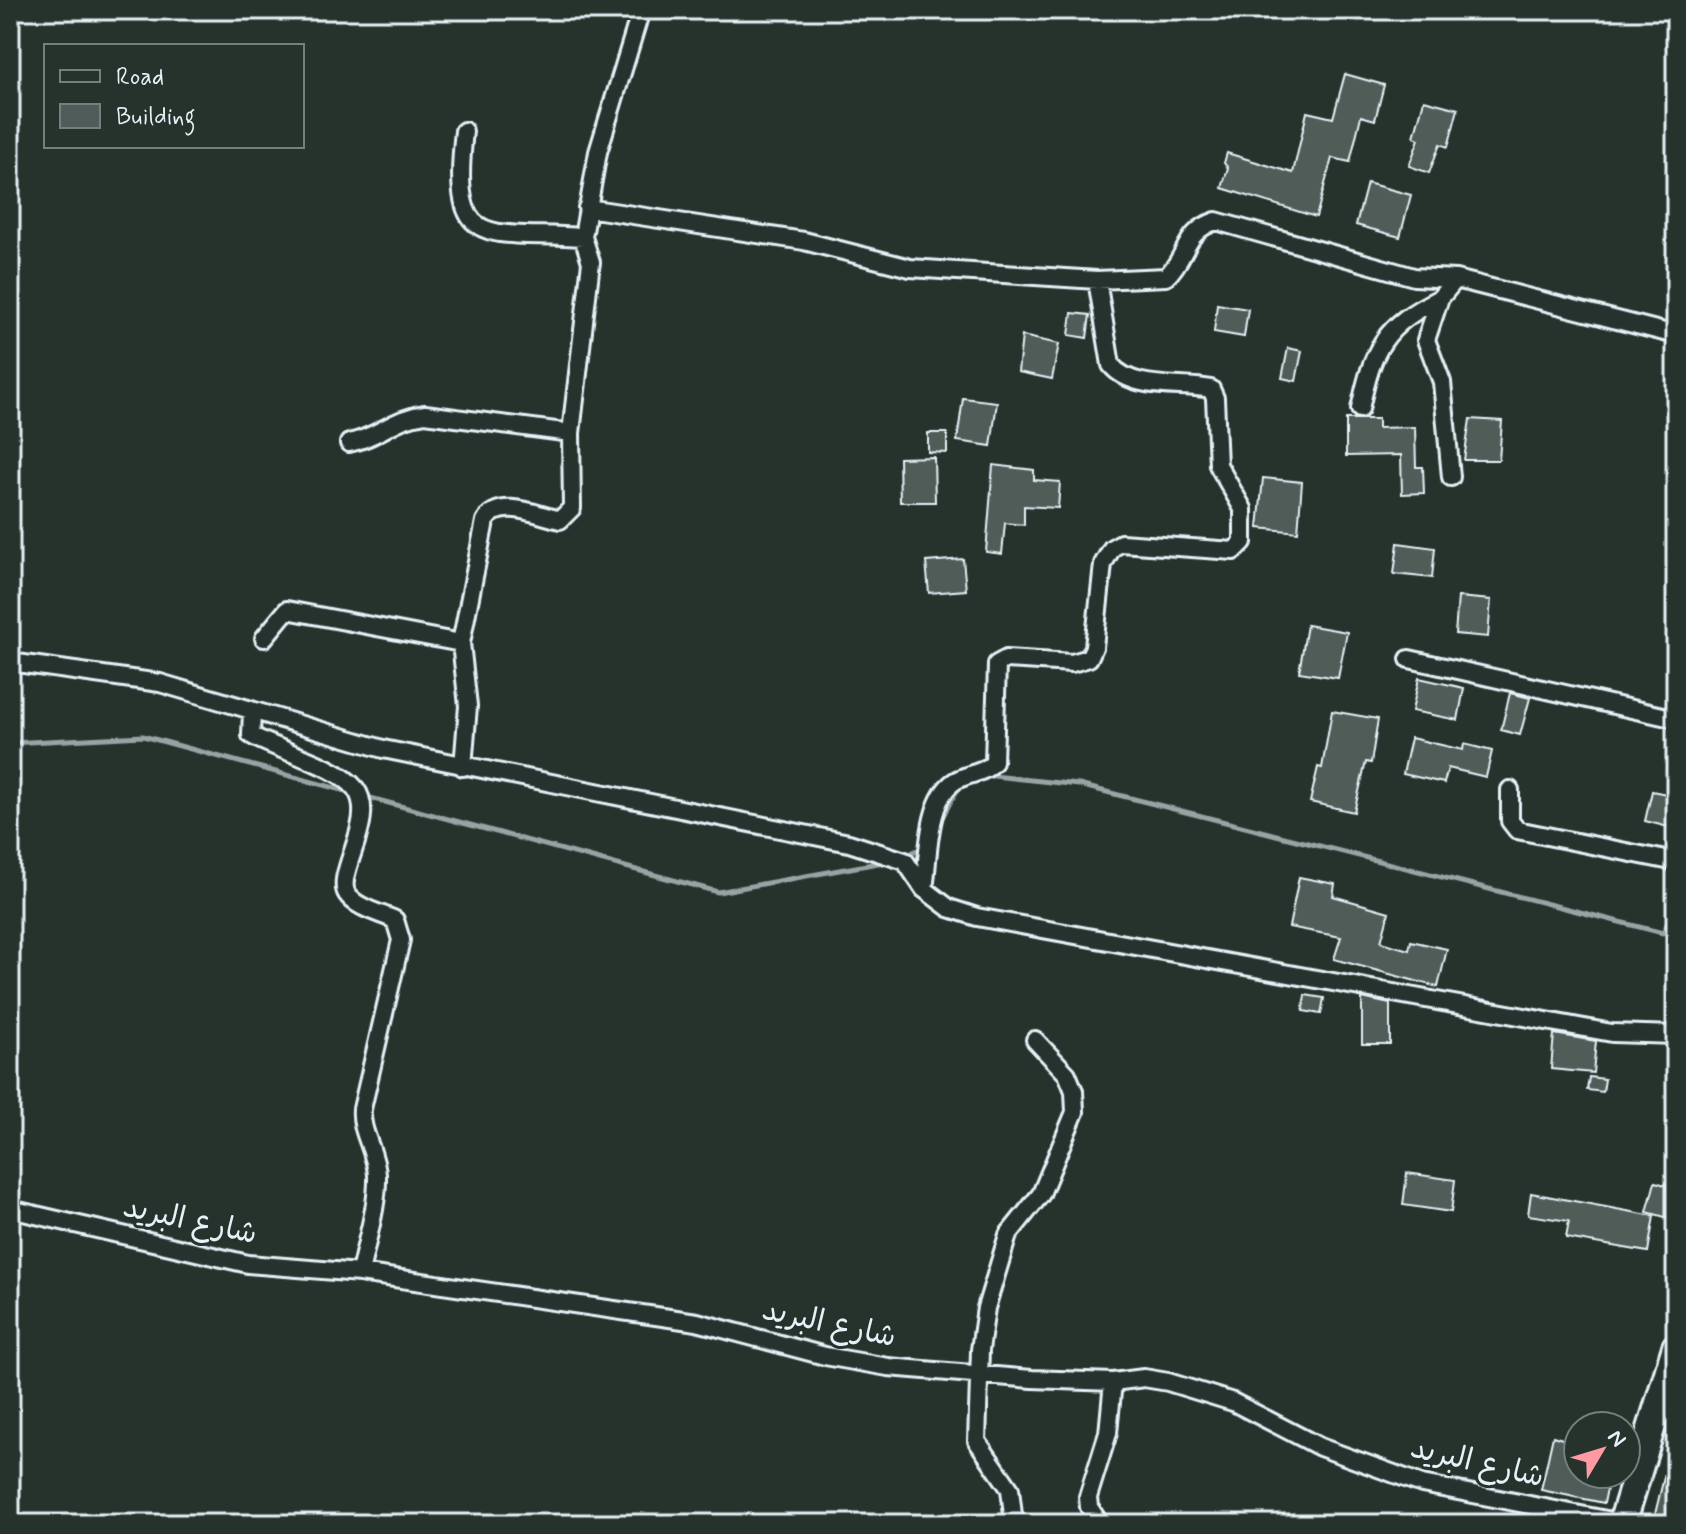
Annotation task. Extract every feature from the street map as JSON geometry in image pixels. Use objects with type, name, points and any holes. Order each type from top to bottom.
[{"type":"main road","points":[[1624,1523],[1676,1347]]},
{"type":"street","points":[[463,767],[468,706],[461,643],[485,521],[490,512],[502,508],[560,520],[572,508],[571,433],[591,262],[583,237],[587,208],[598,152],[641,10]]},
{"type":"street","points":[[464,131],[462,203],[473,223],[488,231],[515,235],[583,237]]},
{"type":"street","points":[[587,208],[804,241],[910,268],[1097,280],[1166,277],[1176,268],[1190,236],[1216,221],[1414,277],[1456,279],[1676,335]]},
{"type":"street","points":[[1451,477],[1442,382],[1426,340],[1440,298],[1456,279]]},
{"type":"street","points":[[924,889],[941,796],[954,782],[988,769],[994,762],[997,664],[1006,659],[1072,663],[1089,658],[1094,647],[1103,564],[1112,548],[1121,543],[1234,551],[1243,542],[1243,509],[1218,465],[1215,398],[1211,389],[1132,380],[1119,375],[1111,365],[1097,280]]},
{"type":"street","points":[[1360,409],[1367,375],[1382,341],[1406,314],[1440,298]]},
{"type":"street","points":[[349,443],[370,438],[403,417],[425,414],[571,433]]},
{"type":"street","points":[[264,638],[287,610],[461,643]]},
{"type":"street","points":[[1409,659],[1676,719]]},
{"type":"street","points":[[10,662],[160,683],[383,749],[849,843],[905,861],[924,889],[949,908],[977,917],[1612,1033],[1676,1035]]},
{"type":"street","points":[[252,711],[251,735],[342,777],[356,789],[362,805],[361,826],[344,877],[345,892],[357,904],[395,920],[401,940],[362,1109],[361,1123],[377,1177],[360,1273]]},
{"type":"street","points":[[1510,790],[1510,821],[1517,830],[1676,862]]},
{"type":"street","points":[[1014,1524],[1010,1489],[977,1441],[986,1308],[1002,1251],[1014,1227],[1041,1194],[1075,1112],[1074,1091],[1067,1074],[1035,1040]]},
{"type":"street","name":"شارع البريد","points":[[10,1209],[248,1264],[360,1273],[697,1322],[825,1356],[888,1367],[1113,1382],[1144,1378],[1189,1387],[1244,1407],[1320,1447],[1422,1484],[1624,1523]]},
{"type":"street","points":[[1100,1524],[1089,1507],[1088,1497],[1108,1433],[1113,1382]]},
{"type":"building","points":[[1345,74],[1384,85],[1375,120],[1361,116],[1350,162],[1332,158],[1316,217],[1222,188],[1228,168],[1224,163],[1227,153],[1293,173],[1307,112],[1333,118]]},
{"type":"building","points":[[1424,100],[1458,109],[1448,147],[1440,144],[1429,173],[1409,166],[1419,139],[1414,137]]},
{"type":"building","points":[[1367,183],[1411,195],[1400,237],[1356,225]]},
{"type":"building","points":[[1217,304],[1248,309],[1244,337],[1214,332]]},
{"type":"building","points":[[1072,313],[1090,315],[1087,338],[1069,335]]},
{"type":"building","points":[[1022,336],[1059,344],[1052,379],[1018,372]]},
{"type":"building","points":[[1288,348],[1302,351],[1296,381],[1282,378]]},
{"type":"building","points":[[963,398],[997,402],[991,446],[957,441]]},
{"type":"building","points":[[1346,419],[1378,419],[1378,428],[1415,427],[1416,467],[1423,467],[1424,493],[1402,494],[1401,455],[1346,456]]},
{"type":"building","points":[[1470,419],[1502,421],[1499,460],[1464,460]]},
{"type":"building","points":[[928,433],[947,433],[947,453],[928,452]]},
{"type":"building","points":[[934,457],[935,502],[900,502],[899,458]]},
{"type":"building","points":[[993,465],[1034,470],[1034,480],[1060,482],[1058,508],[1024,506],[1024,525],[1005,523],[1002,554],[986,552]]},
{"type":"building","points":[[1263,478],[1302,482],[1298,532],[1258,528]]},
{"type":"building","points":[[1398,543],[1435,548],[1432,578],[1394,574]]},
{"type":"building","points":[[963,559],[966,590],[929,593],[926,562]]},
{"type":"building","points":[[1458,597],[1491,600],[1488,637],[1455,634]]},
{"type":"building","points":[[1307,625],[1347,632],[1338,678],[1299,672]]},
{"type":"building","points":[[1419,678],[1464,688],[1458,720],[1412,711]]},
{"type":"building","points":[[1510,693],[1530,698],[1520,735],[1501,730]]},
{"type":"building","points":[[1332,711],[1378,719],[1371,763],[1366,762],[1354,812],[1310,802],[1318,767],[1322,768]]},
{"type":"building","points":[[1411,738],[1463,750],[1464,744],[1492,751],[1486,777],[1448,768],[1444,783],[1403,774]]},
{"type":"building","points":[[1652,791],[1676,796],[1676,829],[1645,821]]},
{"type":"building","points":[[1299,877],[1335,884],[1333,896],[1389,912],[1381,942],[1409,950],[1411,941],[1447,949],[1438,987],[1334,959],[1341,937],[1289,927]]},
{"type":"building","points":[[1305,995],[1324,998],[1321,1014],[1303,1011]]},
{"type":"building","points":[[1362,998],[1390,1004],[1390,1044],[1362,1044]]},
{"type":"building","points":[[1554,1034],[1596,1041],[1593,1073],[1551,1069]]},
{"type":"building","points":[[1589,1077],[1605,1079],[1603,1092],[1587,1090]]},
{"type":"building","points":[[1407,1173],[1455,1180],[1451,1212],[1403,1205]]},
{"type":"building","points":[[1655,1182],[1676,1188],[1676,1220],[1647,1212]]},
{"type":"building","points":[[1531,1193],[1654,1216],[1648,1252],[1566,1238],[1569,1221],[1528,1215]]},
{"type":"building","points":[[1553,1436],[1562,1439],[1562,1490],[1607,1490],[1604,1503],[1541,1490]]},
{"type":"building","points":[[1671,1449],[1676,1450],[1676,1524],[1654,1518]]},
{"type":"waterway","points":[[10,743],[143,736],[353,793]]},
{"type":"waterway","points":[[984,775],[1079,785],[1663,933],[1676,906]]},
{"type":"waterway","points":[[939,823],[959,786]]},
{"type":"waterway","points":[[363,796],[718,892],[889,861]]},
{"type":"waterway","points":[[903,857],[926,846]]}]
